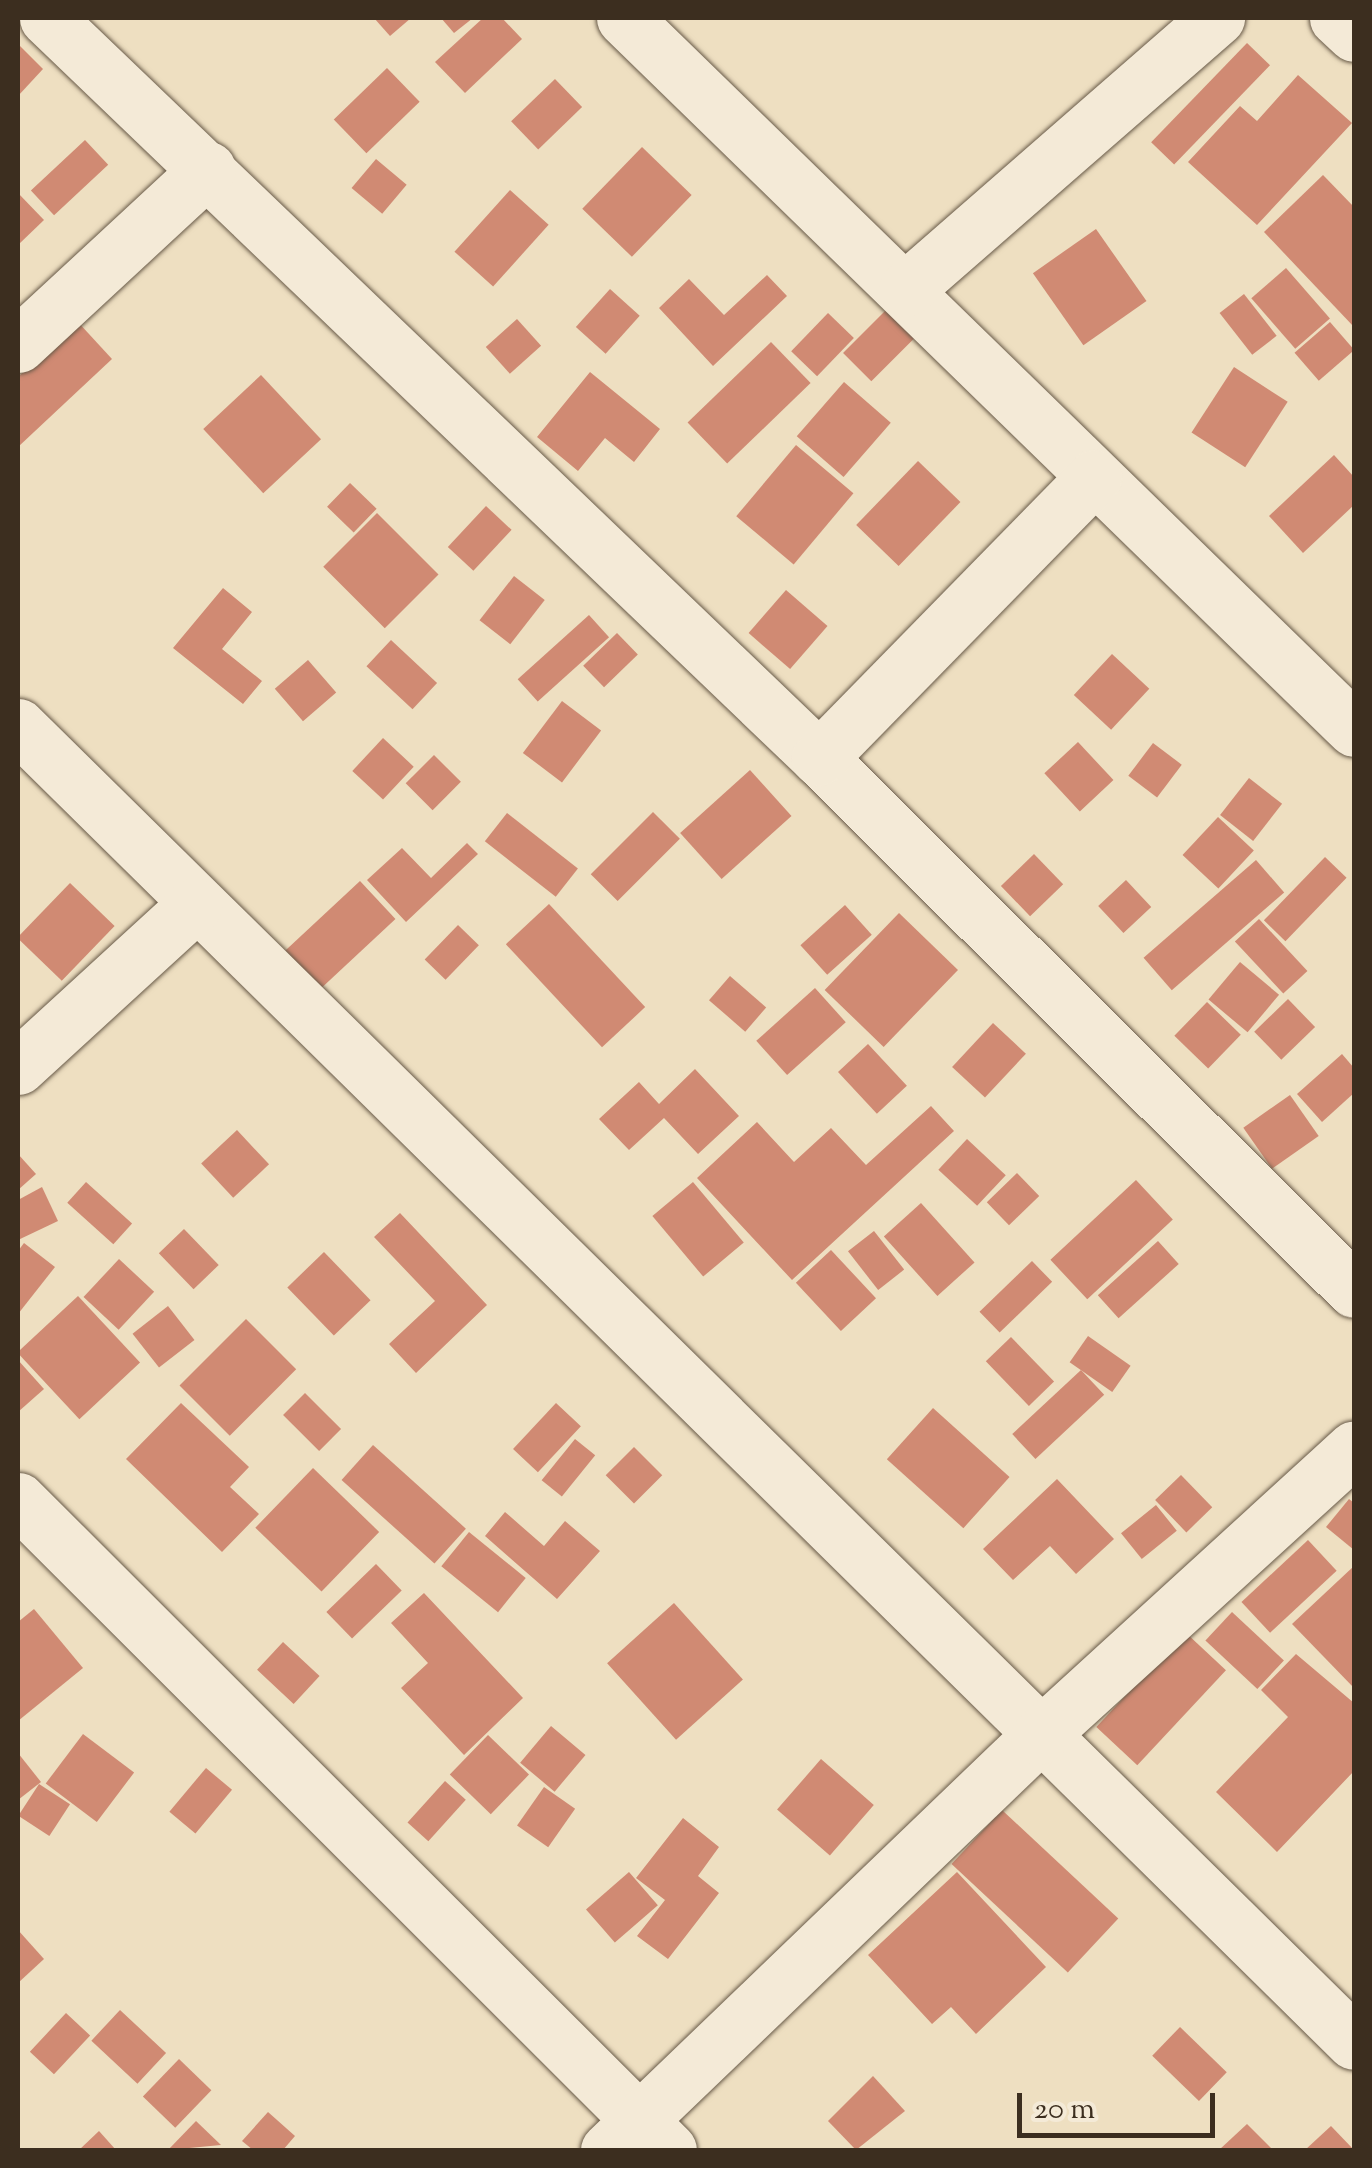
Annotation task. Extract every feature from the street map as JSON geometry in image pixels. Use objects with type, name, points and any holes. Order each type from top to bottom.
[{"type":"street","points":[[47,18],[819,758],[1354,1290]]},
{"type":"street","points":[[624,18],[906,288],[1354,729]]},
{"type":"street","points":[[906,288],[1217,18]]},
{"type":"street","points":[[1337,18],[1354,34]]},
{"type":"street","points":[[18,346],[208,169]]},
{"type":"street","points":[[819,758],[1094,477]]},
{"type":"street","points":[[18,726],[194,906],[1038,1737],[1354,2042]]},
{"type":"street","points":[[18,1067],[194,906]]},
{"type":"street","points":[[18,1500],[639,2141],[1038,1737],[1354,1448]]},
{"type":"building","points":[[374,18],[411,18],[390,36]]},
{"type":"building","points":[[441,18],[473,18],[454,33]]},
{"type":"building","points":[[483,18],[502,18],[522,39],[465,93],[435,62]]},
{"type":"building","points":[[1247,43],[1270,65],[1174,164],[1151,142]]},
{"type":"building","points":[[18,44],[43,69],[18,96]]},
{"type":"building","points":[[387,68],[420,102],[366,153],[334,119]]},
{"type":"building","points":[[1298,75],[1352,123],[1257,225],[1188,162],[1240,106],[1257,121]]},
{"type":"building","points":[[555,79],[582,107],[538,149],[511,121]]},
{"type":"building","points":[[85,140],[108,165],[54,215],[31,190]]},
{"type":"building","points":[[642,147],[692,195],[632,257],[582,209]]},
{"type":"building","points":[[376,159],[407,185],[382,214],[352,188]]},
{"type":"building","points":[[1323,175],[1354,207],[1354,327],[1264,232]]},
{"type":"building","points":[[510,190],[549,225],[493,286],[454,252]]},
{"type":"building","points":[[18,193],[44,220],[18,245]]},
{"type":"building","points":[[1096,229],[1146,301],[1083,345],[1033,273]]},
{"type":"building","points":[[1286,268],[1330,319],[1295,349],[1251,298]]},
{"type":"building","points":[[767,275],[787,296],[713,366],[659,308],[689,279],[724,315]]},
{"type":"building","points":[[610,289],[640,316],[606,354],[576,327]]},
{"type":"building","points":[[1244,294],[1277,336],[1252,355],[1220,313]]},
{"type":"building","points":[[889,307],[917,335],[871,381],[843,353]]},
{"type":"building","points":[[828,313],[854,338],[817,376],[791,351]]},
{"type":"building","points":[[517,319],[541,346],[510,374],[486,347]]},
{"type":"building","points":[[77,321],[112,359],[18,447],[18,377]]},
{"type":"building","points":[[1330,322],[1354,350],[1319,381],[1295,353]]},
{"type":"building","points":[[771,342],[811,383],[727,464],[688,423]]},
{"type":"building","points":[[1234,367],[1288,402],[1245,467],[1192,432]]},
{"type":"building","points":[[590,372],[660,429],[634,462],[605,438],[578,471],[537,437]]},
{"type":"building","points":[[261,375],[321,439],[263,493],[203,429]]},
{"type":"building","points":[[844,382],[891,423],[844,477],[797,436]]},
{"type":"building","points":[[796,445],[853,493],[794,564],[736,516]]},
{"type":"building","points":[[1334,455],[1354,477],[1354,505],[1303,553],[1269,516]]},
{"type":"building","points":[[918,461],[960,502],[899,566],[856,525]]},
{"type":"building","points":[[350,483],[377,509],[354,532],[327,507]]},
{"type":"building","points":[[486,506],[512,530],[473,571],[448,547]]},
{"type":"building","points":[[377,513],[439,575],[385,628],[323,567]]},
{"type":"building","points":[[514,576],[545,600],[510,644],[480,620]]},
{"type":"building","points":[[223,588],[252,612],[222,649],[262,681],[243,704],[173,648]]},
{"type":"building","points":[[786,590],[828,626],[790,669],[749,633]]},
{"type":"building","points":[[589,615],[609,637],[538,702],[518,679]]},
{"type":"building","points":[[617,633],[638,655],[604,687],[583,666]]},
{"type":"building","points":[[391,640],[437,683],[413,709],[366,666]]},
{"type":"building","points":[[1112,654],[1149,689],[1111,730],[1074,695]]},
{"type":"building","points":[[308,660],[336,692],[303,721],[275,689]]},
{"type":"building","points":[[562,701],[601,730],[562,782],[523,753]]},
{"type":"building","points":[[383,738],[414,767],[383,800],[352,771]]},
{"type":"building","points":[[1078,742],[1113,780],[1080,811],[1044,773]]},
{"type":"building","points":[[1153,743],[1182,765],[1157,797],[1128,776]]},
{"type":"building","points":[[434,755],[461,782],[433,810],[406,783]]},
{"type":"building","points":[[750,770],[791,816],[722,879],[680,833]]},
{"type":"building","points":[[1249,778],[1282,804],[1253,841],[1220,815]]},
{"type":"building","points":[[653,812],[680,839],[618,901],[591,874]]},
{"type":"building","points":[[507,813],[578,868],[556,897],[485,841]]},
{"type":"building","points":[[1218,817],[1254,850],[1218,888],[1183,855]]},
{"type":"building","points":[[467,843],[478,854],[406,922],[367,880],[402,848],[431,878]]},
{"type":"building","points":[[1034,854],[1063,884],[1030,916],[1001,886]]},
{"type":"building","points":[[1325,857],[1347,878],[1285,941],[1264,920]]},
{"type":"building","points":[[1256,860],[1284,892],[1172,990],[1144,958]]},
{"type":"building","points":[[1126,880],[1151,907],[1123,933],[1098,906]]},
{"type":"building","points":[[360,881],[395,919],[321,989],[285,951]]},
{"type":"building","points":[[70,883],[115,926],[62,981],[18,937]]},
{"type":"building","points":[[549,904],[645,1007],[602,1047],[506,944]]},
{"type":"building","points":[[845,905],[872,935],[827,975],[800,945]]},
{"type":"building","points":[[899,913],[958,970],[884,1047],[825,990]]},
{"type":"building","points":[[1259,919],[1307,971],[1283,993],[1235,942]]},
{"type":"building","points":[[458,925],[479,945],[446,980],[425,960]]},
{"type":"building","points":[[1240,962],[1279,995],[1248,1032],[1209,1000]]},
{"type":"building","points":[[730,976],[766,1007],[745,1032],[709,1000]]},
{"type":"building","points":[[815,988],[846,1022],[787,1075],[756,1041]]},
{"type":"building","points":[[1288,999],[1315,1027],[1281,1060],[1254,1032]]},
{"type":"building","points":[[1207,1002],[1241,1035],[1208,1068],[1174,1036]]},
{"type":"building","points":[[993,1023],[1026,1054],[985,1098],[952,1067]]},
{"type":"building","points":[[868,1044],[907,1086],[877,1114],[838,1072]]},
{"type":"building","points":[[1342,1054],[1354,1068],[1354,1093],[1322,1122],[1297,1094]]},
{"type":"building","points":[[695,1069],[739,1116],[698,1154],[664,1118],[629,1150],[599,1119],[639,1082],[659,1104]]},
{"type":"building","points":[[1290,1095],[1319,1136],[1272,1169],[1243,1128]]},
{"type":"building","points":[[931,1106],[954,1131],[792,1280],[697,1178],[757,1122],[794,1162],[831,1128],[866,1165]]},
{"type":"building","points":[[237,1130],[269,1164],[233,1198],[201,1163]]},
{"type":"building","points":[[967,1139],[1006,1175],[977,1206],[938,1170]]},
{"type":"building","points":[[18,1154],[36,1174],[18,1190]]},
{"type":"building","points":[[1017,1173],[1039,1196],[1009,1225],[987,1202]]},
{"type":"building","points":[[1136,1180],[1173,1219],[1087,1299],[1050,1260]]},
{"type":"building","points":[[86,1182],[132,1223],[113,1244],[67,1203]]},
{"type":"building","points":[[693,1182],[744,1243],[703,1277],[652,1216]]},
{"type":"building","points":[[42,1187],[58,1221],[18,1240],[18,1200]]},
{"type":"building","points":[[921,1203],[975,1262],[937,1296],[884,1236]]},
{"type":"building","points":[[400,1213],[487,1305],[416,1373],[389,1344],[435,1301],[374,1237]]},
{"type":"building","points":[[184,1229],[219,1265],[194,1289],[159,1253]]},
{"type":"building","points":[[874,1231],[904,1270],[878,1290],[848,1251]]},
{"type":"building","points":[[1158,1241],[1179,1264],[1119,1318],[1098,1295]]},
{"type":"building","points":[[24,1243],[55,1267],[18,1314],[18,1251]]},
{"type":"building","points":[[831,1250],[876,1298],[841,1331],[796,1283]]},
{"type":"building","points":[[324,1252],[371,1300],[334,1336],[287,1287]]},
{"type":"building","points":[[119,1259],[154,1292],[119,1330],[84,1297]]},
{"type":"building","points":[[1032,1261],[1052,1282],[1000,1333],[979,1312]]},
{"type":"building","points":[[78,1296],[140,1363],[79,1419],[18,1353]]},
{"type":"building","points":[[168,1306],[194,1340],[159,1368],[133,1334]]},
{"type":"building","points":[[246,1319],[296,1369],[230,1436],[180,1385]]},
{"type":"building","points":[[1088,1336],[1131,1366],[1112,1392],[1070,1362]]},
{"type":"building","points":[[1011,1337],[1054,1382],[1029,1406],[986,1361]]},
{"type":"building","points":[[18,1360],[44,1389],[18,1412]]},
{"type":"building","points":[[1081,1370],[1104,1395],[1035,1459],[1012,1434]]},
{"type":"building","points":[[305,1393],[341,1429],[319,1451],[283,1415]]},
{"type":"building","points":[[181,1403],[249,1467],[230,1487],[259,1514],[222,1552],[126,1459]]},
{"type":"building","points":[[556,1403],[581,1426],[538,1472],[513,1449]]},
{"type":"building","points":[[933,1408],[1010,1477],[963,1528],[887,1459]]},
{"type":"building","points":[[575,1439],[595,1455],[562,1497],[542,1480]]},
{"type":"building","points":[[373,1445],[466,1529],[434,1564],[342,1480]]},
{"type":"building","points":[[634,1447],[662,1475],[634,1504],[606,1475]]},
{"type":"building","points":[[313,1468],[379,1532],[322,1592],[255,1528]]},
{"type":"building","points":[[1181,1475],[1212,1507],[1186,1532],[1155,1500]]},
{"type":"building","points":[[1057,1479],[1114,1539],[1076,1574],[1050,1546],[1013,1580],[983,1549]]},
{"type":"building","points":[[1349,1499],[1354,1503],[1354,1550],[1326,1527]]},
{"type":"building","points":[[1156,1505],[1177,1531],[1142,1559],[1121,1533]]},
{"type":"building","points":[[505,1512],[544,1546],[565,1521],[600,1551],[557,1599],[485,1536]]},
{"type":"building","points":[[469,1532],[526,1578],[498,1612],[441,1566]]},
{"type":"building","points":[[1308,1540],[1337,1571],[1270,1633],[1241,1602]]},
{"type":"building","points":[[376,1564],[402,1591],[352,1639],[326,1612]]},
{"type":"building","points":[[1354,1566],[1354,1688],[1292,1624]]},
{"type":"building","points":[[424,1593],[523,1698],[464,1755],[401,1688],[428,1663],[391,1623]]},
{"type":"building","points":[[674,1603],[743,1680],[676,1740],[607,1663]]},
{"type":"building","points":[[34,1609],[83,1668],[18,1721],[18,1622]]},
{"type":"building","points":[[1232,1612],[1284,1660],[1257,1689],[1205,1641]]},
{"type":"building","points":[[1185,1632],[1226,1670],[1137,1765],[1096,1727]]},
{"type":"building","points":[[283,1642],[320,1676],[294,1704],[257,1670]]},
{"type":"building","points":[[1296,1654],[1354,1703],[1354,1771],[1277,1852],[1216,1792],[1288,1717],[1261,1690]]},
{"type":"building","points":[[551,1726],[585,1755],[555,1792],[520,1763]]},
{"type":"building","points":[[83,1734],[134,1773],[97,1822],[46,1784]]},
{"type":"building","points":[[488,1735],[529,1775],[491,1814],[450,1775]]},
{"type":"building","points":[[18,1753],[41,1782],[18,1800]]},
{"type":"building","points":[[821,1759],[874,1805],[830,1855],[777,1810]]},
{"type":"building","points":[[206,1768],[232,1790],[195,1834],[169,1812]]},
{"type":"building","points":[[445,1781],[466,1800],[428,1841],[408,1823]]},
{"type":"building","points":[[39,1784],[70,1804],[49,1836],[18,1816]]},
{"type":"building","points":[[544,1787],[575,1809],[548,1847],[517,1826]]},
{"type":"building","points":[[1002,1810],[1118,1918],[1068,1973],[952,1864]]},
{"type":"building","points":[[683,1818],[719,1847],[698,1876],[719,1893],[668,1959],[637,1936],[665,1900],[636,1878]]},
{"type":"building","points":[[629,1872],[658,1905],[615,1943],[586,1909]]},
{"type":"building","points":[[957,1872],[1046,1967],[976,2034],[951,2007],[932,2024],[868,1955]]},
{"type":"building","points":[[18,1930],[44,1959],[18,1983]]},
{"type":"building","points":[[120,2010],[166,2053],[137,2084],[91,2041]]},
{"type":"building","points":[[66,2013],[90,2036],[54,2074],[30,2052]]},
{"type":"building","points":[[1180,2027],[1227,2072],[1199,2101],[1152,2056]]},
{"type":"building","points":[[179,2059],[211,2090],[175,2128],[143,2096]]},
{"type":"building","points":[[873,2076],[905,2111],[856,2150],[828,2121]]},
{"type":"building","points":[[268,2112],[295,2136],[283,2150],[253,2150],[242,2141]]},
{"type":"building","points":[[196,2121],[221,2145],[168,2150]]},
{"type":"building","points":[[1247,2124],[1273,2150],[1219,2150]]},
{"type":"building","points":[[1331,2126],[1354,2150],[1305,2150]]},
{"type":"building","points":[[99,2131],[116,2150],[79,2150]]}]
